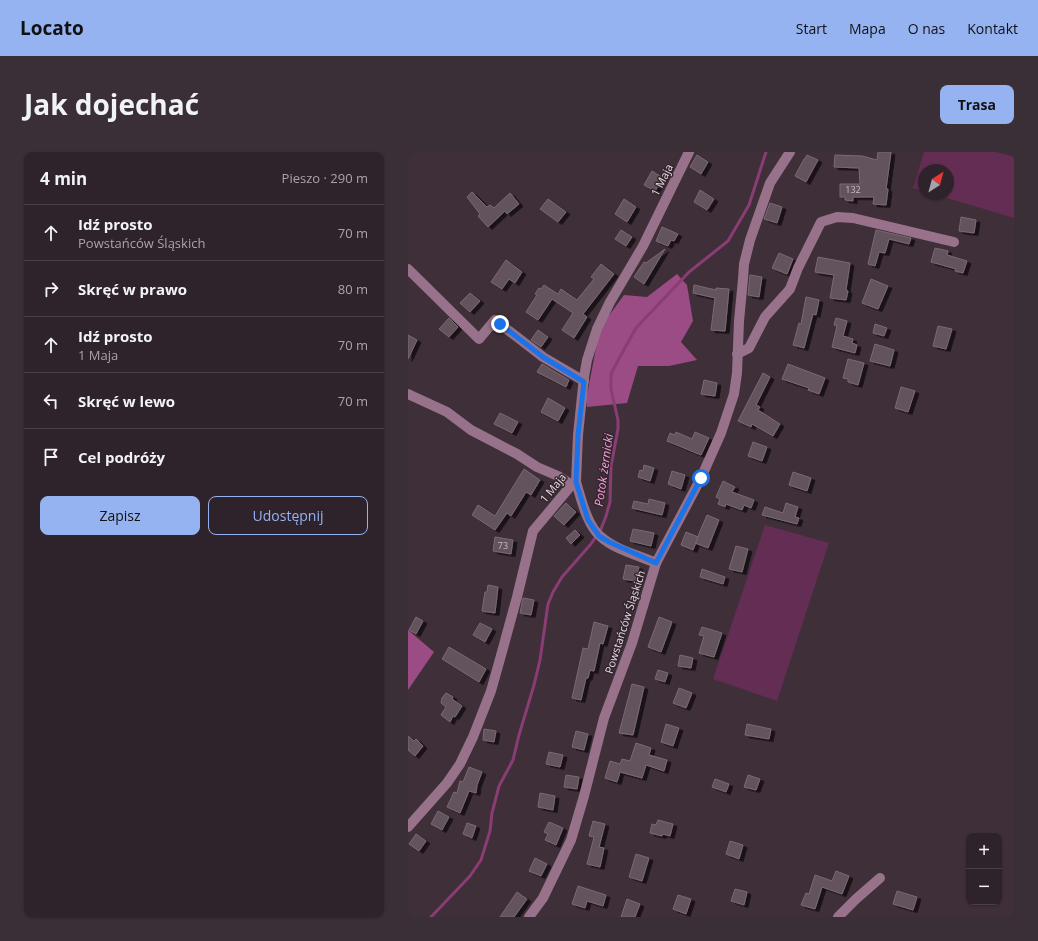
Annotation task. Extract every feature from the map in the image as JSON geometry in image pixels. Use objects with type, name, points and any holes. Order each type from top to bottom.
[{"type":"street","name":"1 Maja","points":[[408,827],[447,783],[460,764],[473,737],[491,691],[499,665],[533,531],[574,484],[587,360],[597,329],[610,302],[643,246],[689,152]]},
{"type":"street","name":"Powstańców Śląskich","points":[[529,917],[543,898],[571,840],[604,718],[632,643],[656,563],[698,485],[721,433],[734,394],[737,373],[739,320],[744,264],[750,240],[770,183],[790,152]]},
{"type":"street","points":[[737,354],[749,348],[766,317],[790,289],[798,268],[821,222],[837,217],[852,218],[954,242]]},
{"type":"street","points":[[408,269],[479,339],[494,320],[543,357],[584,382]]},
{"type":"street","points":[[408,394],[447,412],[471,430],[517,454],[537,467],[574,484],[590,523],[599,536],[617,546],[656,563]]},
{"type":"street","points":[[838,917],[880,878]]},
{"type":"shaded area","points":[[924,152],[996,152],[1014,157],[1014,218],[954,200],[954,164],[920,164]]},
{"type":"shaded area","points":[[918,172],[918,189],[913,188]]},
{"type":"shaded area","points":[[677,274],[687,285],[693,321],[681,342],[697,360],[669,366],[638,366],[627,403],[587,407],[586,400],[598,338],[608,317],[624,295],[647,297]]},
{"type":"shaded area","points":[[765,525],[829,543],[777,701],[713,679]]},
{"type":"shaded area","points":[[408,630],[434,652],[408,690]]},
{"type":"building","points":[[878,152],[891,152],[886,189],[888,189],[886,205],[873,204],[874,197],[853,197],[853,201],[845,200],[845,197],[840,197],[840,184],[860,184],[859,168],[834,167],[835,155],[862,156],[877,160]]},
{"type":"building","points":[[697,155],[708,162],[701,174],[690,167]]},
{"type":"building","points":[[807,155],[818,160],[806,182],[795,176]]},
{"type":"building","points":[[652,171],[663,178],[655,191],[644,185]]},
{"type":"building","points":[[700,190],[714,199],[707,210],[694,202]]},
{"type":"building","points":[[472,192],[487,207],[490,205],[494,208],[510,193],[519,204],[507,214],[505,211],[488,227],[478,216],[480,214],[467,197]]},
{"type":"building","points":[[548,199],[566,212],[558,222],[540,209]]},
{"type":"building","points":[[624,199],[636,207],[627,222],[615,214]]},
{"type":"building","points":[[770,203],[782,207],[777,223],[764,219]]},
{"type":"building","points":[[961,217],[976,220],[974,233],[959,231]]},
{"type":"building","points":[[662,227],[678,234],[674,241],[671,240],[668,246],[656,241]]},
{"type":"building","points":[[621,230],[632,237],[626,246],[615,239]]},
{"type":"building","points":[[876,230],[911,238],[909,244],[889,239],[885,253],[879,252],[875,266],[868,264]]},
{"type":"building","points":[[935,248],[948,251],[947,255],[967,261],[963,273],[955,271],[956,269],[931,262]]},
{"type":"building","points":[[665,249],[644,284],[634,277],[644,262],[646,263]]},
{"type":"building","points":[[779,253],[793,259],[787,274],[772,268]]},
{"type":"building","points":[[818,257],[850,263],[846,300],[830,298],[834,275],[815,272]]},
{"type":"building","points":[[506,260],[522,272],[515,283],[509,279],[502,289],[491,282]]},
{"type":"building","points":[[601,264],[614,274],[583,314],[587,317],[574,338],[562,330],[573,313],[552,299],[538,320],[526,312],[537,295],[535,294],[539,288],[541,289],[544,285],[558,294],[561,289],[577,300],[594,279],[591,277]]},
{"type":"building","points":[[750,275],[762,277],[759,297],[748,295]]},
{"type":"building","points":[[871,279],[888,286],[878,309],[862,303]]},
{"type":"building","points":[[694,285],[716,290],[716,288],[729,289],[725,331],[711,330],[715,298],[693,293]]},
{"type":"building","points":[[470,293],[480,301],[470,312],[460,303]]},
{"type":"building","points":[[806,297],[819,300],[816,315],[813,314],[804,348],[793,345],[799,323],[801,324]]},
{"type":"building","points":[[449,318],[458,327],[449,337],[439,329]]},
{"type":"building","points":[[836,318],[847,321],[843,336],[853,339],[852,343],[857,345],[855,353],[832,347],[837,326],[834,325]]},
{"type":"building","points":[[875,324],[887,328],[884,336],[873,333]]},
{"type":"building","points":[[938,326],[952,329],[946,349],[933,346]]},
{"type":"building","points":[[538,330],[548,337],[541,347],[531,340]]},
{"type":"building","points":[[408,335],[417,340],[408,359]]},
{"type":"building","points":[[875,344],[894,350],[890,366],[870,361]]},
{"type":"building","points":[[848,359],[864,363],[858,385],[848,382],[848,379],[843,378]]},
{"type":"building","points":[[542,364],[569,380],[566,387],[537,372]]},
{"type":"building","points":[[788,364],[825,378],[819,394],[808,390],[809,388],[782,379]]},
{"type":"building","points":[[763,373],[770,377],[756,405],[760,407],[758,410],[780,424],[773,436],[752,424],[751,427],[738,421]]},
{"type":"building","points":[[704,380],[717,383],[715,396],[701,394]]},
{"type":"building","points":[[901,387],[915,391],[908,412],[895,408]]},
{"type":"building","points":[[548,398],[565,408],[558,421],[541,412]]},
{"type":"building","points":[[500,413],[518,422],[512,433],[494,424]]},
{"type":"building","points":[[676,432],[692,439],[695,432],[709,438],[701,455],[667,441],[670,433],[675,435]]},
{"type":"building","points":[[753,442],[767,447],[762,461],[748,456]]},
{"type":"building","points":[[644,465],[654,468],[650,481],[638,477],[640,470],[643,471]]},
{"type":"building","points":[[524,469],[540,480],[531,495],[526,492],[511,516],[507,513],[495,530],[472,515],[478,505],[495,516]]},
{"type":"building","points":[[672,471],[685,475],[681,489],[668,484]]},
{"type":"building","points":[[793,472],[811,478],[807,491],[789,485]]},
{"type":"building","points":[[723,481],[735,487],[732,492],[754,500],[751,508],[744,505],[742,510],[726,504],[725,507],[718,504],[720,499],[716,497]]},
{"type":"building","points":[[649,499],[665,503],[662,515],[632,508],[634,501],[648,504]]},
{"type":"building","points":[[566,503],[576,512],[564,525],[554,516]]},
{"type":"building","points":[[786,503],[798,507],[795,517],[799,518],[797,524],[762,515],[765,507],[783,513]]},
{"type":"building","points":[[707,515],[719,520],[708,548],[695,543]]},
{"type":"building","points":[[633,529],[654,533],[651,546],[630,541]]},
{"type":"building","points":[[575,530],[580,535],[571,544],[566,538]]},
{"type":"building","points":[[686,532],[698,537],[693,550],[681,545]]},
{"type":"building","points":[[495,537],[513,540],[511,554],[493,551]]},
{"type":"building","points":[[736,546],[748,549],[742,572],[729,569]]},
{"type":"building","points":[[626,565],[639,567],[635,581],[623,579]]},
{"type":"building","points":[[702,569],[725,577],[723,584],[700,577]]},
{"type":"building","points":[[488,585],[498,587],[495,613],[482,611],[485,592],[487,592]]},
{"type":"building","points":[[523,598],[534,600],[531,615],[520,613]]},
{"type":"building","points":[[416,617],[423,621],[416,634],[409,630]]},
{"type":"building","points":[[659,617],[672,622],[661,652],[648,647]]},
{"type":"building","points":[[594,622],[608,626],[603,644],[600,643],[594,671],[590,670],[588,678],[586,678],[581,700],[572,698],[583,648],[588,649]]},
{"type":"building","points":[[480,623],[492,629],[485,642],[473,635]]},
{"type":"building","points":[[702,627],[722,633],[714,657],[699,653],[704,636],[699,635]]},
{"type":"building","points":[[449,647],[486,669],[479,682],[442,659]]},
{"type":"building","points":[[680,655],[693,658],[691,668],[678,666]]},
{"type":"building","points":[[658,670],[668,673],[665,682],[655,679]]},
{"type":"building","points":[[632,684],[644,687],[633,735],[619,733]]},
{"type":"building","points":[[679,688],[692,693],[686,708],[673,703]]},
{"type":"building","points":[[446,693],[453,697],[452,699],[462,706],[450,722],[441,715],[446,707],[441,703],[442,698]]},
{"type":"building","points":[[666,724],[679,728],[673,746],[661,742]]},
{"type":"building","points":[[747,724],[771,729],[769,739],[745,735]]},
{"type":"building","points":[[484,729],[496,731],[494,742],[483,740]]},
{"type":"building","points":[[576,731],[588,734],[584,750],[572,747]]},
{"type":"building","points":[[408,736],[414,741],[416,739],[423,746],[415,756],[408,750]]},
{"type":"building","points":[[636,743],[651,748],[649,755],[667,760],[664,771],[646,765],[642,778],[620,772],[617,782],[605,778],[610,761],[620,764],[622,759],[630,761]]},
{"type":"building","points":[[549,752],[563,755],[560,767],[546,764]]},
{"type":"building","points":[[469,767],[482,772],[477,785],[476,793],[469,791],[460,813],[447,807],[454,792],[457,793],[460,781],[463,782]]},
{"type":"building","points":[[566,775],[579,777],[577,789],[564,787]]},
{"type":"building","points":[[748,775],[760,779],[756,790],[744,787]]},
{"type":"building","points":[[715,779],[729,784],[726,792],[712,787]]},
{"type":"building","points":[[540,793],[555,796],[553,810],[538,807]]},
{"type":"building","points":[[438,811],[449,817],[442,830],[431,824]]},
{"type":"building","points":[[658,820],[673,824],[670,836],[650,833],[652,824],[656,825]]},
{"type":"building","points":[[593,821],[605,824],[599,847],[604,848],[600,867],[587,864],[594,837],[589,836]]},
{"type":"building","points":[[549,822],[563,828],[556,845],[545,840],[548,834],[544,832]]},
{"type":"building","points":[[467,823],[476,826],[472,838],[463,834]]},
{"type":"building","points":[[416,834],[426,841],[419,851],[409,844]]},
{"type":"building","points":[[730,841],[743,845],[739,859],[726,854]]},
{"type":"building","points":[[636,854],[649,858],[642,881],[629,877]]},
{"type":"building","points":[[535,858],[547,864],[541,876],[529,871]]},
{"type":"building","points":[[836,871],[849,876],[842,894],[822,887],[815,909],[801,905],[806,893],[809,894],[815,875],[832,881]]},
{"type":"building","points":[[578,886],[606,895],[603,906],[587,901],[585,908],[572,904]]},
{"type":"building","points":[[735,889],[747,892],[744,905],[731,901]]},
{"type":"building","points":[[897,891],[917,897],[913,910],[893,904]]},
{"type":"building","points":[[517,892],[527,899],[514,917],[500,917]]},
{"type":"building","points":[[678,895],[691,899],[686,914],[673,909]]},
{"type":"building","points":[[627,899],[640,904],[635,917],[621,917]]},
{"type":"waterway","name":"Potok żernicki","points":[[431,917],[470,876],[481,860],[490,831],[492,813],[499,786],[513,760],[534,685],[540,660],[548,604],[562,577],[591,544],[601,529],[606,516],[610,502],[611,466],[618,429],[618,420],[611,389],[611,374],[636,328],[689,272],[728,241],[749,205],[766,152]]},
{"type":"route","points":[[500,324],[543,357],[584,382],[578,435],[576,482],[588,520],[599,536],[617,546],[656,563],[701,478]]}]
